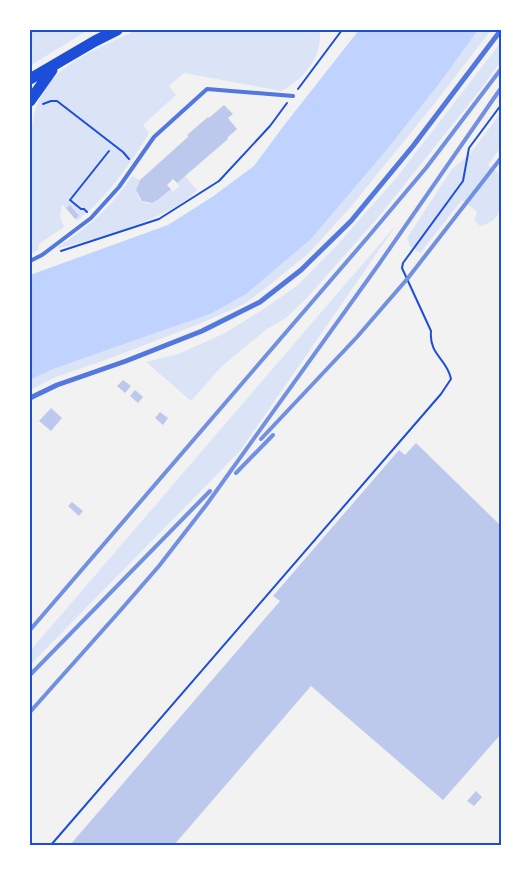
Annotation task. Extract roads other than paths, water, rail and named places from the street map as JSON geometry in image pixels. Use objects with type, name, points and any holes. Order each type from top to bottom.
[{"type":"main road","points":[[30,79],[117,30]]},
{"type":"main road","points":[[30,101],[56,65]]},
{"type":"street","points":[[30,398],[56,385],[126,361],[202,331],[260,302],[301,270],[357,214],[413,146],[501,30]]},
{"type":"lane","points":[[30,261],[42,256],[91,218],[119,187],[154,137],[207,89],[293,96]]},
{"type":"water","points":[[359,30],[478,30],[439,84],[384,153],[311,239],[246,294],[210,314],[53,369],[30,380],[30,275],[168,225],[212,197],[254,166]]},
{"type":"railway","points":[[30,630],[426,168],[501,69]]},
{"type":"railway","points":[[30,712],[159,566],[207,504],[379,264],[501,88]]},
{"type":"railway","points":[[261,439],[357,337],[408,278],[501,158]]},
{"type":"railway","points":[[236,473],[273,435]]},
{"type":"railway","points":[[30,675],[210,491]]}]
